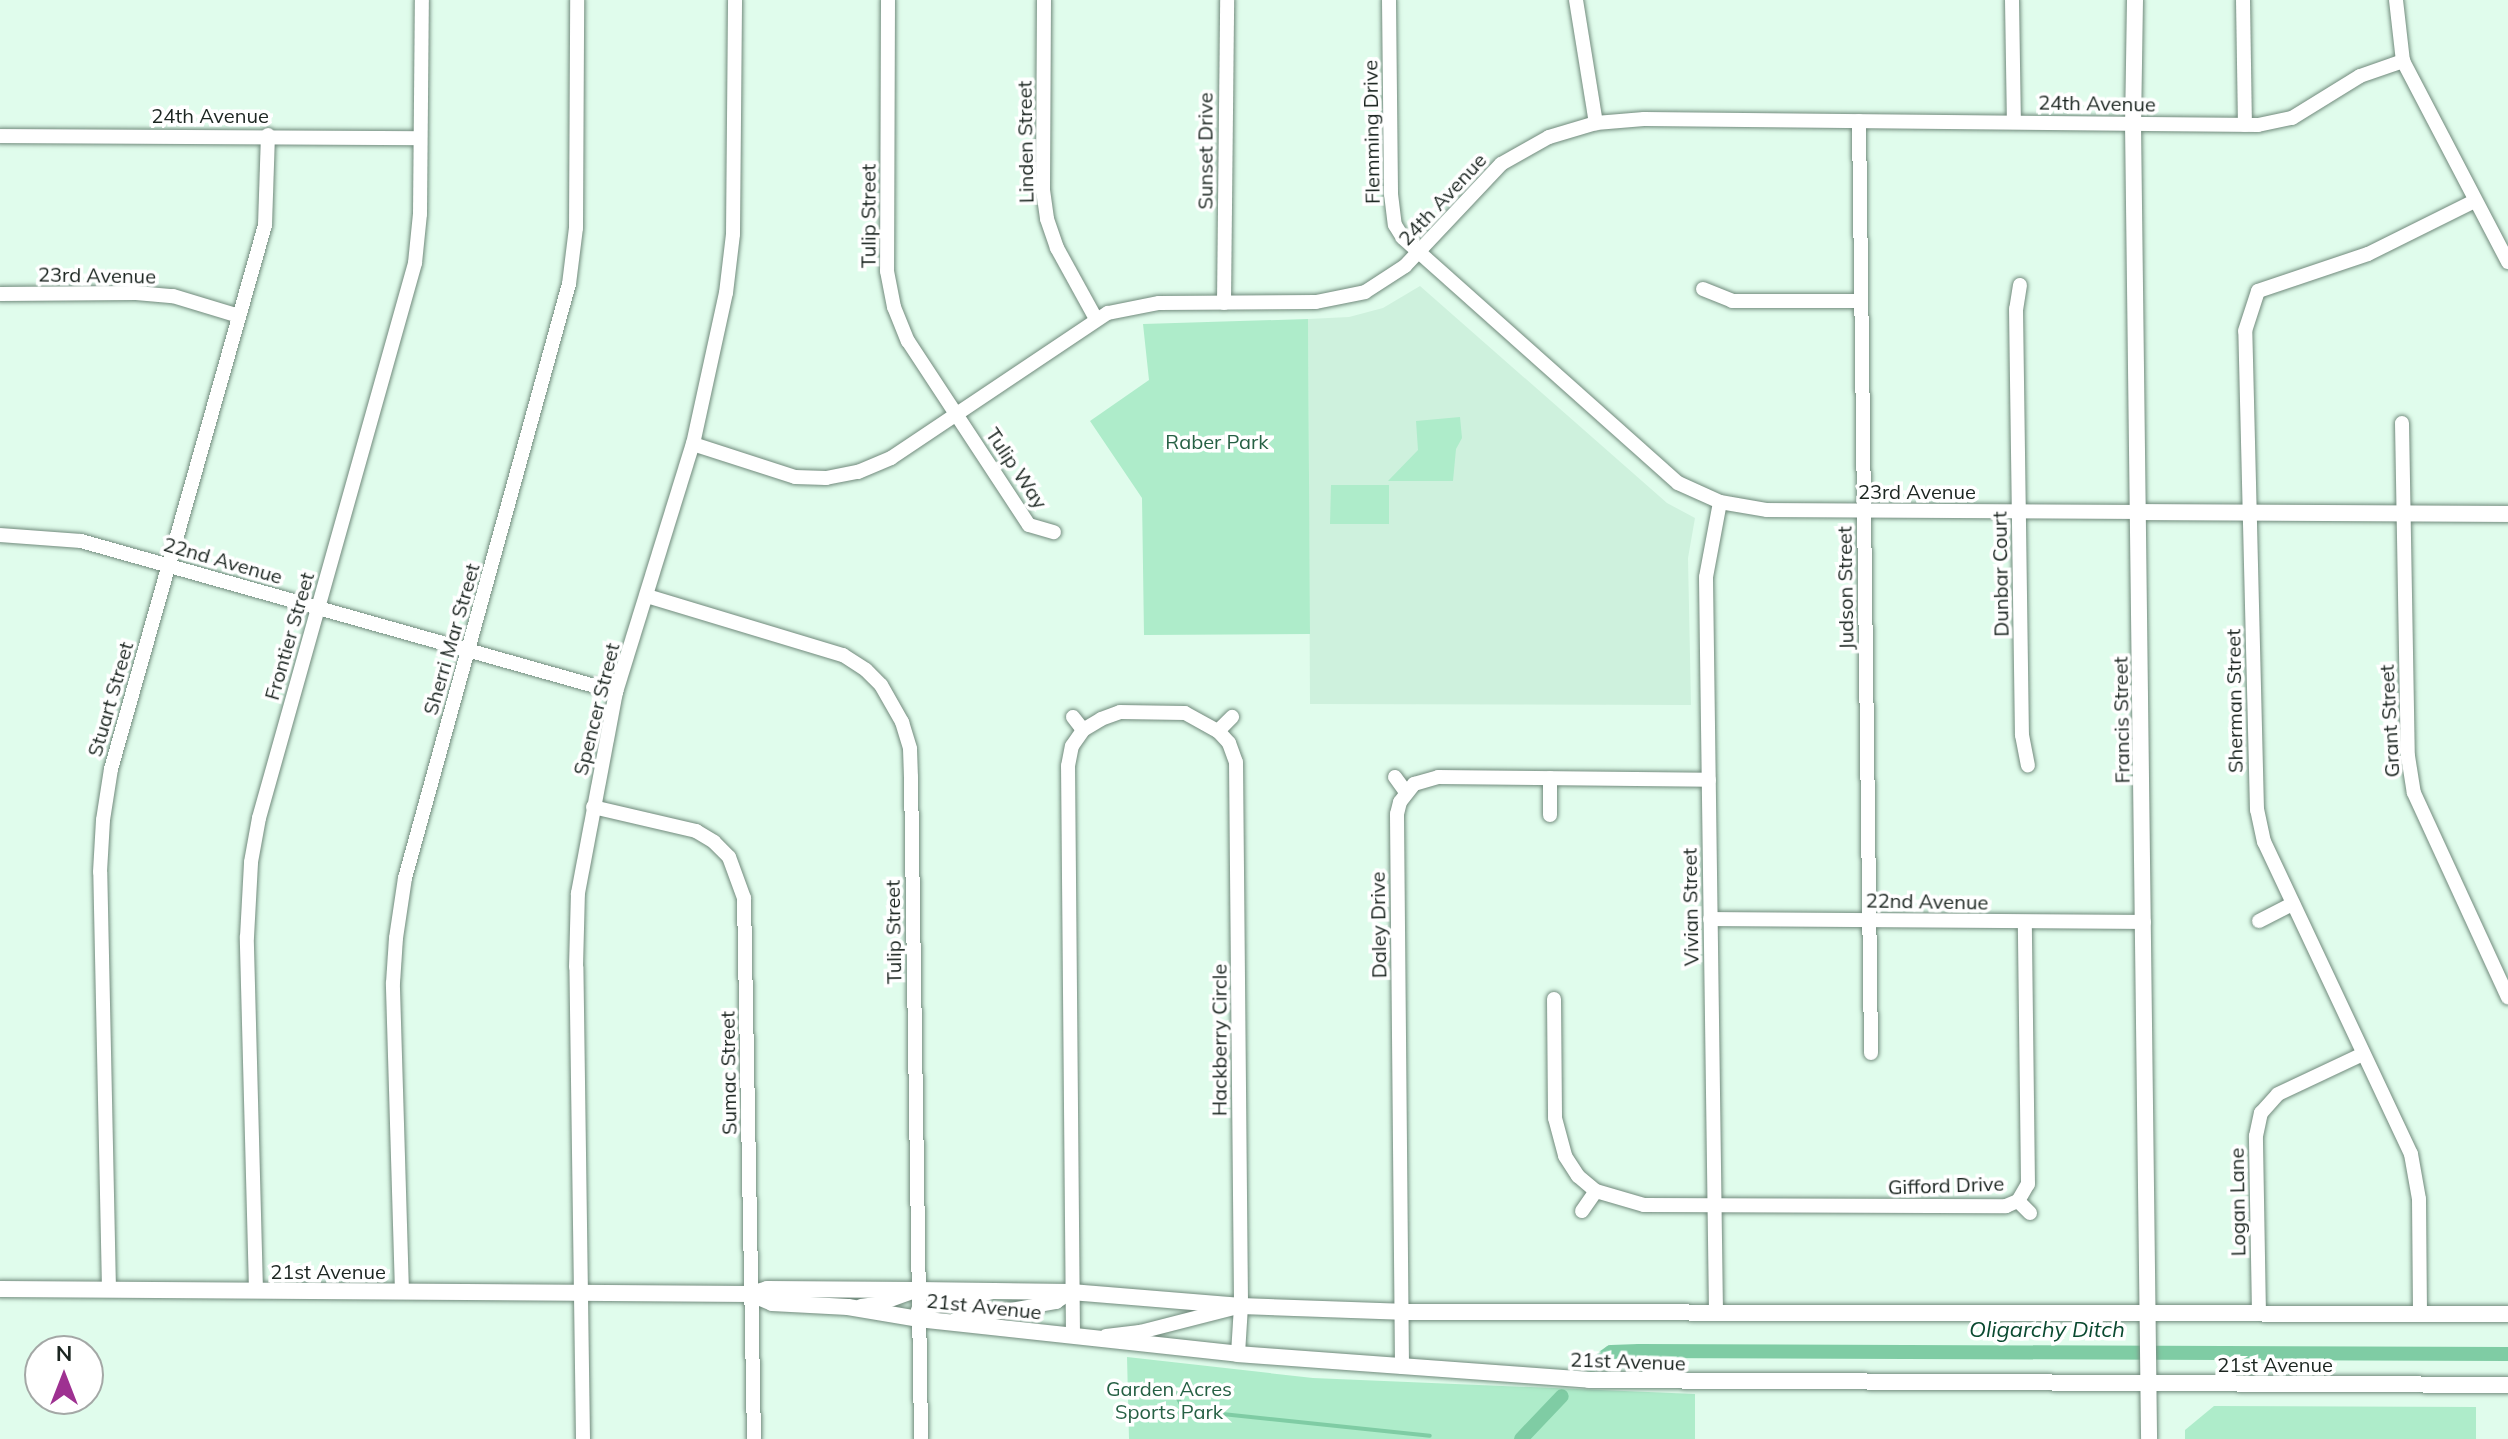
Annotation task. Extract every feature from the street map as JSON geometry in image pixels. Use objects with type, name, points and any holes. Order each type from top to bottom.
[{"type":"street","name":"Frontier Street","points":[[256,1291],[248,892],[259,818],[415,263],[420,214],[422,0]]},
{"type":"street","name":"Sherri Mar Street","points":[[402,1292],[393,983],[396,938],[405,878],[569,284],[576,228],[577,0]]},
{"type":"street","name":"Spencer Street","points":[[583,1439],[576,967],[578,893],[616,692],[693,444],[726,293],[733,234],[735,0]]},
{"type":"street","name":"Tulip Street","points":[[888,0],[887,271],[894,307],[908,341],[957,414]]},
{"type":"street","name":"Linden Street","points":[[1044,0],[1043,190],[1047,219],[1057,248],[1096,319]]},
{"type":"street","name":"Sunset Drive","points":[[1224,303],[1227,0]]},
{"type":"street","name":"Flemming Drive","points":[[1389,0],[1392,209],[1403,238],[1418,255]]},
{"type":"street","points":[[1576,0],[1596,123]]},
{"type":"street","points":[[2012,0],[2014,122]]},
{"type":"street","name":"Francis Street","points":[[2135,0],[2133,123],[2150,1314],[2149,1439]]},
{"type":"street","points":[[2243,0],[2245,125]]},
{"type":"street","points":[[2396,0],[2403,61],[2508,262]]},
{"type":"street","name":"24th Avenue","points":[[693,444],[795,477],[826,478],[858,472],[891,458],[1096,319],[1131,306],[1340,300],[1384,282],[1418,255],[1501,164],[1549,137],[1596,123],[1644,119],[2245,125],[2292,118],[2360,76],[2403,61]]},
{"type":"street","name":"Judson Street","points":[[1859,121],[1871,1053]]},
{"type":"street","name":"Stuart Street","points":[[109,1290],[100,872],[103,820],[111,769],[265,225],[268,135]]},
{"type":"street","name":"24th Avenue","points":[[0,136],[420,138]]},
{"type":"street","name":"Sherman Street","points":[[2420,1314],[2419,1199],[2415,1167],[2406,1141],[2264,842],[2257,810],[2245,331],[2258,291],[2368,254],[2475,201]]},
{"type":"street","name":"23rd Avenue","points":[[1418,255],[1658,468],[1699,495],[1720,502],[1767,510],[2508,514]]},
{"type":"street","name":"Dunbar Court","points":[[2020,285],[2016,309],[2022,735],[2028,765]]},
{"type":"street","points":[[1703,289],[1732,301],[1861,301]]},
{"type":"street","name":"23rd Avenue","points":[[0,294],[136,293],[173,296],[239,316]]},
{"type":"street","name":"Tulip Way","points":[[957,414],[1029,525],[1054,532]]},
{"type":"street","name":"Grant Street","points":[[2402,423],[2408,756],[2414,793],[2508,997]]},
{"type":"street","name":"Vivian Street","points":[[1716,1313],[1706,577],[1720,502]]},
{"type":"street","name":"22nd Avenue","points":[[0,535],[81,541],[616,692]]},
{"type":"street","name":"Tulip Street","points":[[647,596],[843,655],[866,670],[881,685],[902,722],[910,749],[911,777],[921,1439]]},
{"type":"street","points":[[1232,717],[1218,731],[1185,713],[1120,712],[1083,730],[1072,746],[1068,766],[1071,1292],[1082,1337],[1140,1332],[1241,1306]]},
{"type":"street","points":[[1073,717],[1083,730]]},
{"type":"street","name":"Hackberry Circle","points":[[1218,731],[1229,743],[1236,762],[1241,1306],[1238,1354]]},
{"type":"street","points":[[1395,777],[1406,792],[1425,779],[1438,777],[1709,780]]},
{"type":"street","points":[[1550,778],[1550,815]]},
{"type":"street","name":"Daley Drive","points":[[1402,1367],[1397,814],[1406,792]]},
{"type":"street","name":"Sumac Street","points":[[593,807],[696,831],[714,842],[737,873],[746,917],[754,1439]]},
{"type":"street","points":[[2259,921],[2293,904]]},
{"type":"street","name":"22nd Avenue","points":[[1710,919],[2144,922]]},
{"type":"street","name":"Gifford Drive","points":[[1596,1191],[1644,1205],[1715,1207],[2006,1206],[2018,1201],[2028,1184],[2025,922]]},
{"type":"street","points":[[1554,999],[1555,1118],[1565,1156],[1578,1176],[1596,1191],[1582,1211]]},
{"type":"street","name":"Logan Lane","points":[[2259,1314],[2256,1136],[2261,1113],[2278,1094],[2363,1054]]},
{"type":"street","points":[[2018,1201],[2030,1213]]},
{"type":"street","name":"21st Avenue","points":[[0,1289],[751,1294],[767,1289],[1071,1292],[1241,1306],[1401,1312],[2508,1314]]},
{"type":"street","points":[[848,1307],[882,1303],[917,1290]]},
{"type":"street","points":[[918,1314],[997,1291]]},
{"type":"street","points":[[947,1322],[1056,1302],[1071,1292]]},
{"type":"street","name":"21st Avenue","points":[[751,1294],[772,1303],[918,1314],[947,1322],[1238,1354],[1672,1384],[2508,1385]]},
{"type":"shaded area","points":[[1420,286],[1667,503],[1695,518],[1688,558],[1691,705],[1310,704],[1308,319],[1349,317],[1383,308]]},
{"type":"green space","name":"Raber Park","points":[[1308,319],[1310,634],[1144,635],[1142,498],[1090,421],[1149,380],[1143,324]]},
{"type":"green space","points":[[1460,417],[1462,438],[1456,449],[1453,481],[1388,481],[1418,450],[1416,421]]},
{"type":"green space","points":[[1331,485],[1389,485],[1389,524],[1330,524]]},
{"type":"green space","name":"Garden Acres Sports Park","points":[[1127,1357],[1313,1378],[1695,1394],[1695,1439],[1129,1439]]},
{"type":"green space","points":[[2214,1406],[2476,1407],[2476,1439],[2185,1439],[2185,1430]]},
{"type":"waterway","name":"Oligarchy Ditch","points":[[1591,1366],[1611,1352],[1639,1351],[2508,1354]]},
{"type":"waterway","name":"Oligarchy Ditch","points":[[1174,1391],[1181,1404],[1194,1411],[1430,1436]]},
{"type":"waterway","name":"Oligarchy Ditch","points":[[1521,1439],[1562,1396]]}]
